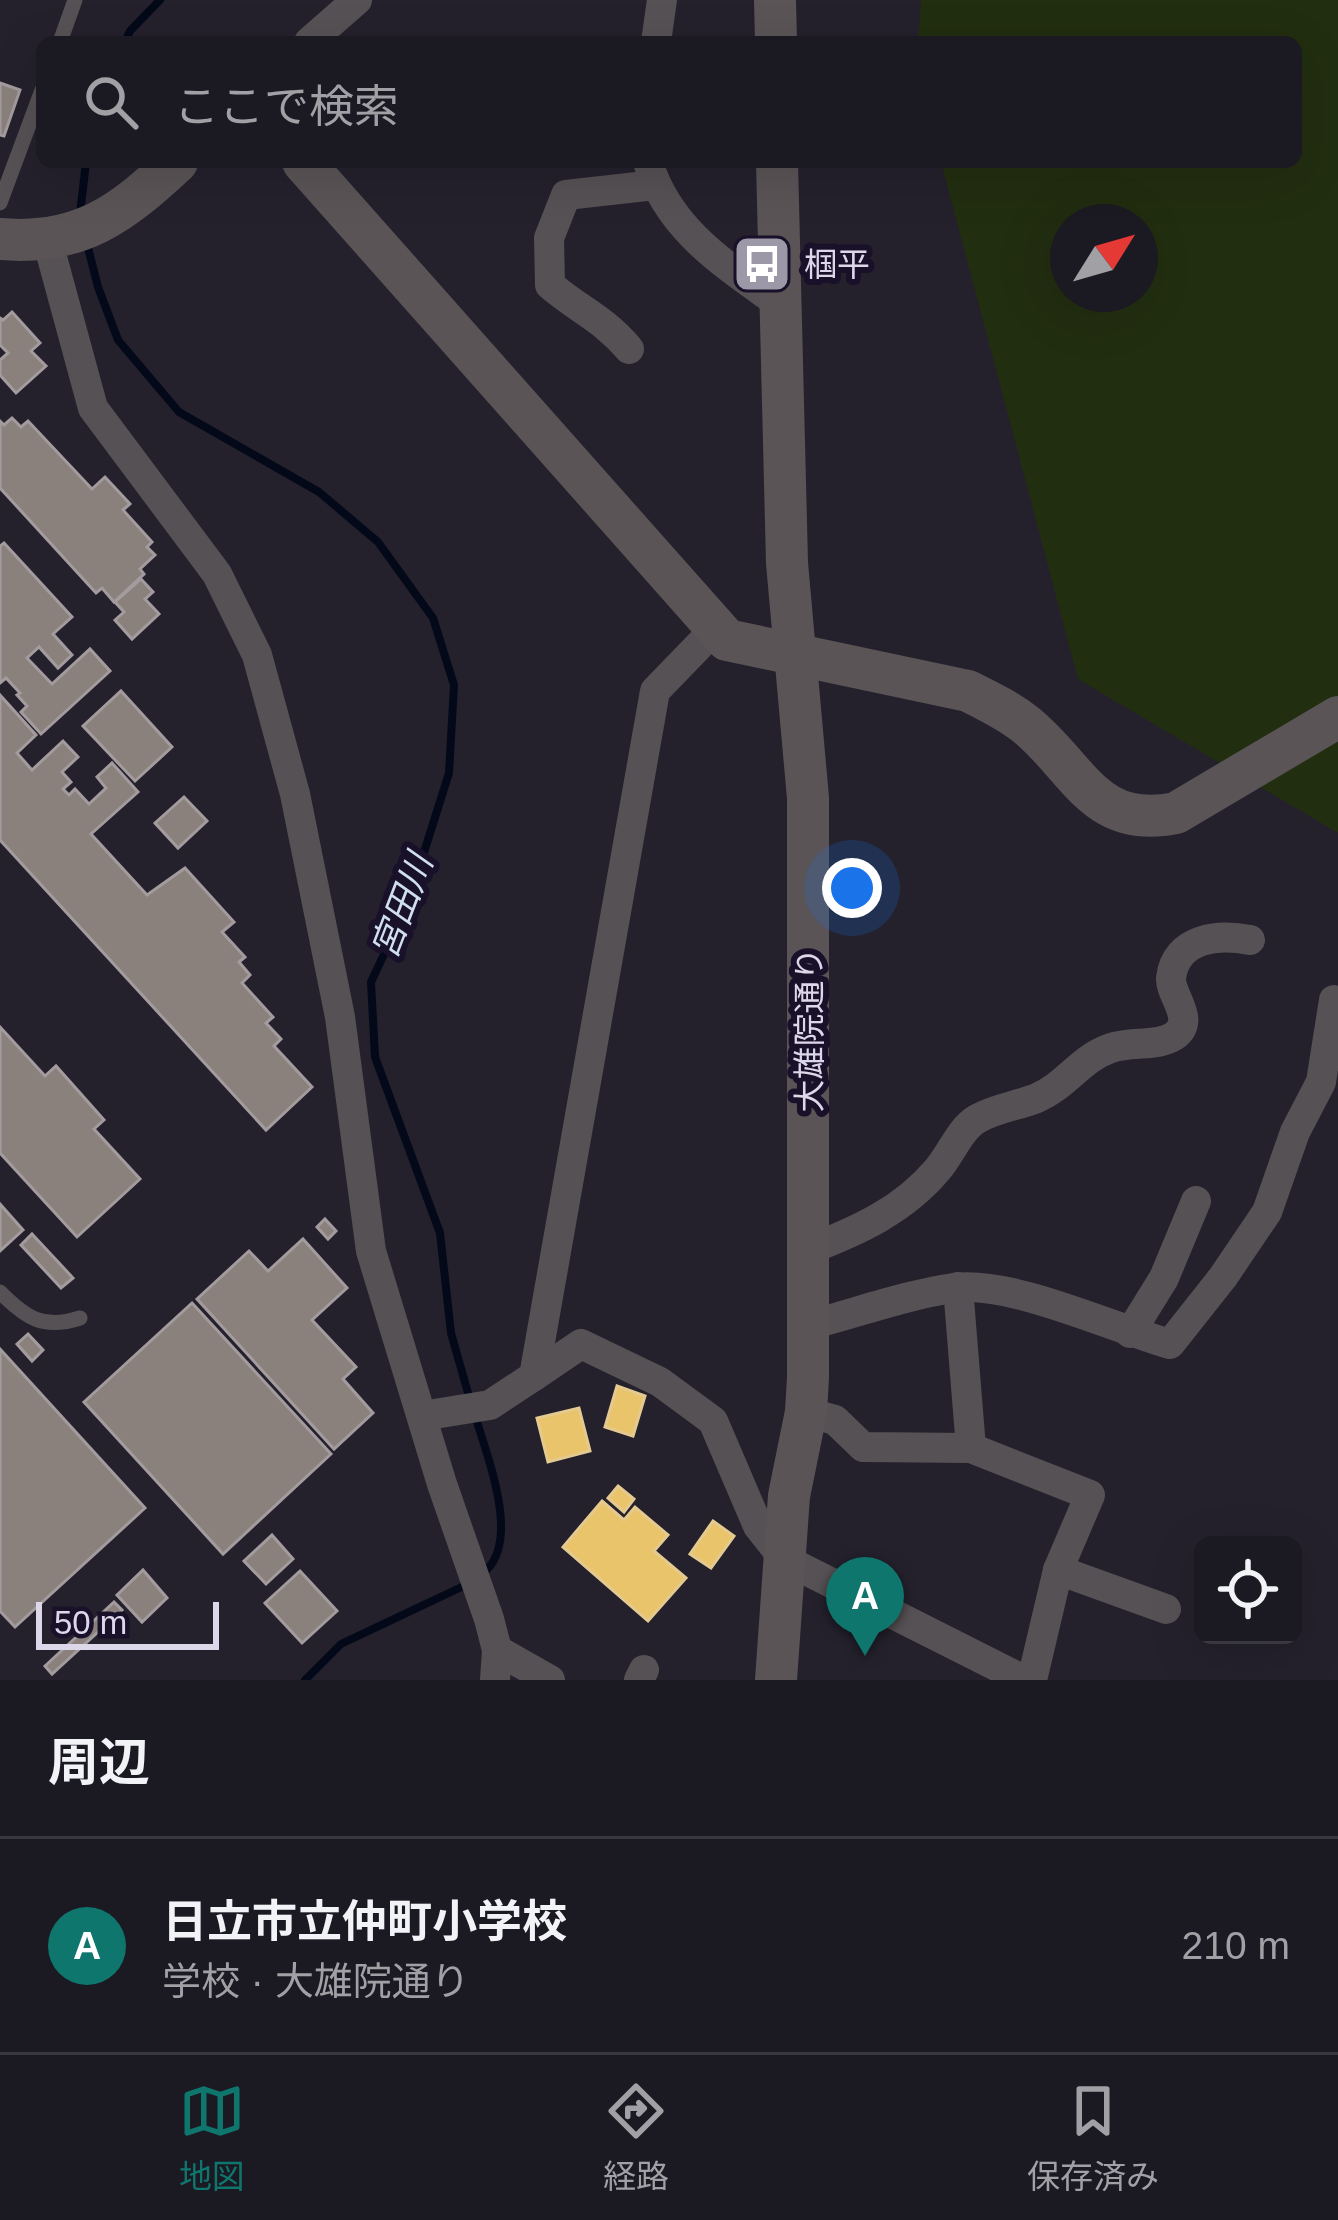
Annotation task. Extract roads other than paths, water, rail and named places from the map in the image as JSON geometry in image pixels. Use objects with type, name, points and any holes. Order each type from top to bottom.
[{"type":"street","points":[[316,36],[357,0]]},
{"type":"street","points":[[657,36],[662,0]]},
{"type":"street","points":[[775,0],[776,36]]},
{"type":"street","points":[[0,239],[70,234],[168,168]]},
{"type":"street","points":[[315,168],[728,640],[968,692],[1026,725],[1085,789],[1109,808],[1131,817],[1176,813],[1338,717]]},
{"type":"street","name":"大雄院通り","points":[[776,1680],[789,1496],[806,1412],[809,1325],[808,798],[787,563],[778,168]]},
{"type":"street","points":[[629,349],[605,320],[580,310],[550,285],[549,238],[566,195],[651,173],[701,247],[778,303]]},
{"type":"street","points":[[70,234],[93,408],[217,574],[256,655],[295,794],[340,1017],[371,1251],[496,1665],[550,1680]]},
{"type":"street","points":[[534,1376],[655,691],[715,629]]},
{"type":"street","points":[[808,1250],[872,1226],[912,1195],[938,1170],[971,1122],[1039,1097],[1073,1077],[1084,1059],[1109,1048],[1172,1038],[1184,1017],[1170,982],[1177,961],[1207,937],[1250,940]]},
{"type":"street","points":[[809,1325],[958,1287],[1000,1292],[1071,1311],[1170,1344],[1267,1211],[1294,1132],[1321,1082],[1334,1000]]},
{"type":"street","points":[[1130,1333],[1164,1278],[1196,1201]]},
{"type":"street","points":[[958,1287],[971,1448]]},
{"type":"street","points":[[422,1416],[490,1406],[581,1344],[660,1382],[713,1421],[758,1526],[784,1559],[1028,1680],[1058,1570],[1090,1495],[971,1448],[863,1448],[835,1420],[806,1412]]},
{"type":"street","points":[[1058,1570],[1166,1609]]},
{"type":"lane","points":[[62,36],[75,0]]},
{"type":"lane","points":[[0,202],[36,106]]},
{"type":"lane","points":[[0,1292],[35,1322],[57,1326],[80,1318]]},
{"type":"waterway","name":"宮田川","points":[[128,36],[160,0]]},
{"type":"waterway","name":"宮田川","points":[[80,214],[85,168]]},
{"type":"waterway","name":"宮田川","points":[[86,240],[118,340],[179,412],[319,492],[378,542],[433,618],[454,685],[449,773],[408,903],[371,982],[375,1057],[440,1233],[451,1333],[470,1400]]},
{"type":"waterway","name":"宮田川","points":[[475,1415],[501,1522],[494,1560],[482,1574]]},
{"type":"waterway","name":"宮田川","points":[[305,1680],[341,1644],[470,1583]]},
{"type":"place","name":"椢平","points":[[762,264]]},
{"type":"place","name":"日立市立仲町小学校","points":[[865,1656]]}]
